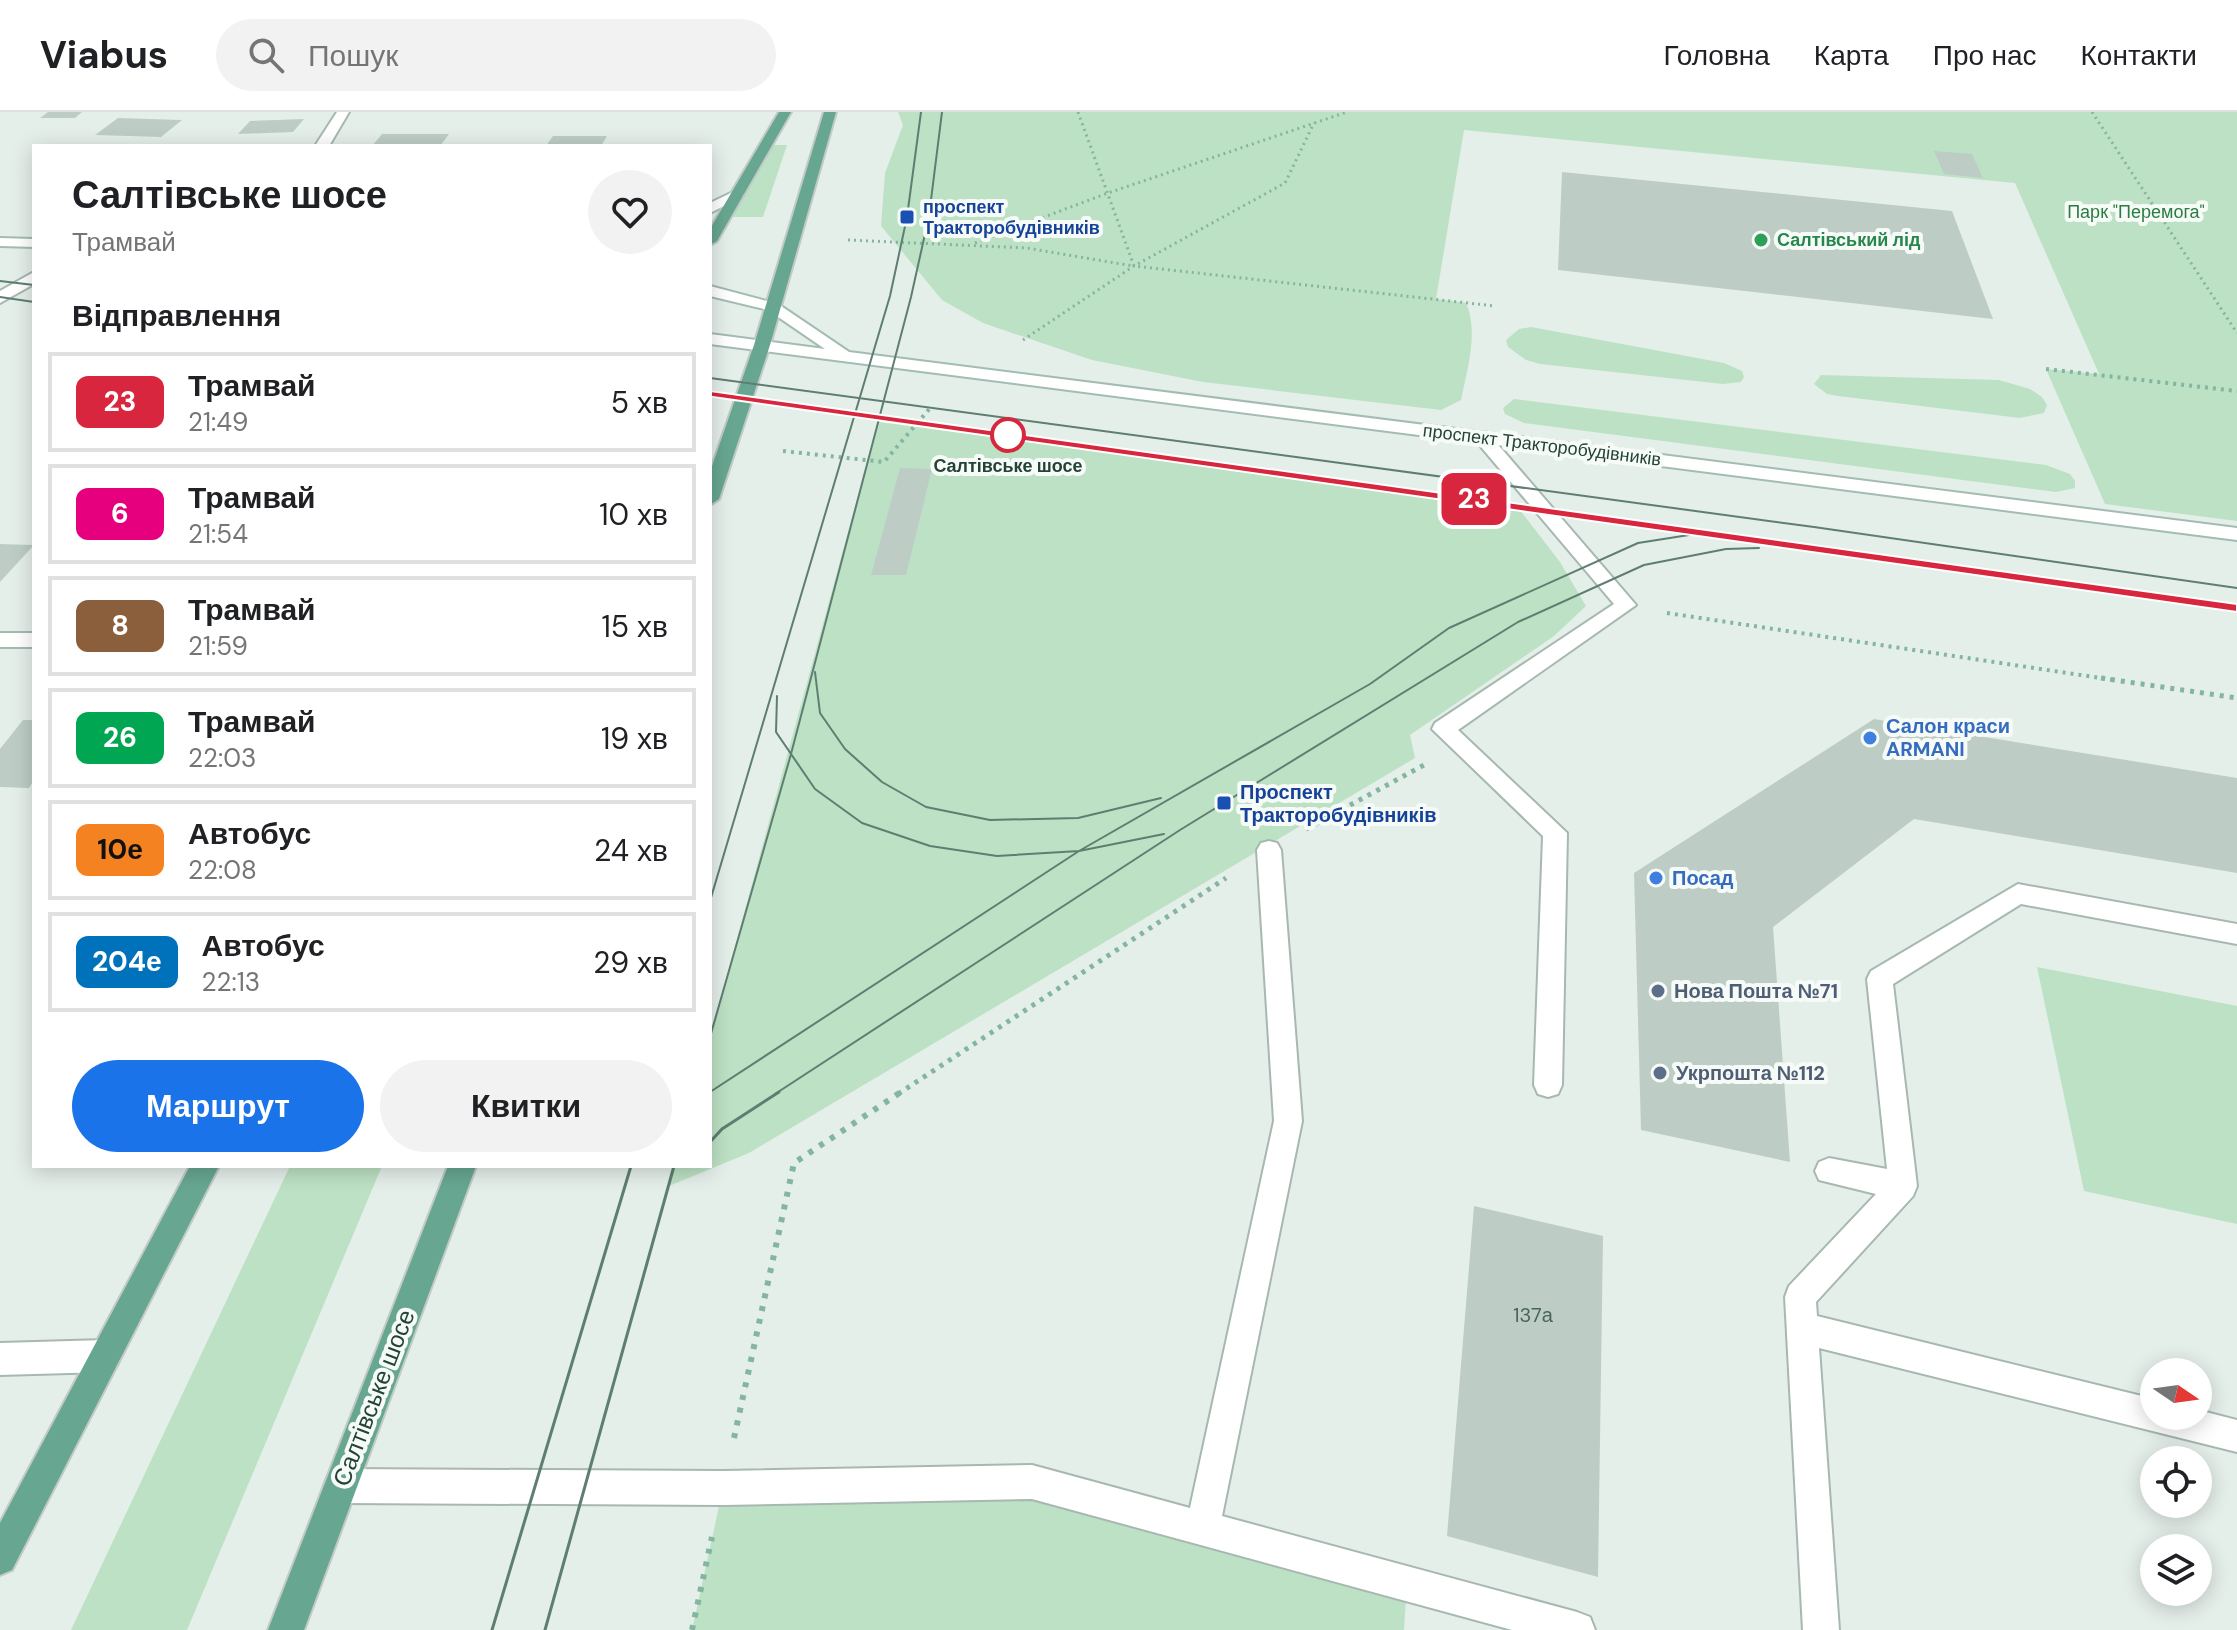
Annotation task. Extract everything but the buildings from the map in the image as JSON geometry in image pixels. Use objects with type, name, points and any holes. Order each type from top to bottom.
[{"type":"main road","points":[[323,144],[343,112]]},
{"type":"main road","points":[[712,238],[785,112]]},
{"type":"main road","points":[[712,493],[762,345],[830,112]]},
{"type":"main road","points":[[712,208],[737,194]]},
{"type":"main road","points":[[0,242],[32,243]]},
{"type":"main road","points":[[0,298],[32,278]]},
{"type":"main road","name":"проспект Тракторобудівників","points":[[712,292],[773,307],[847,355]]},
{"type":"main road","name":"проспект Тракторобудівників","points":[[712,339],[2237,534]]},
{"type":"main road","points":[[1482,437],[1626,605],[1443,729],[1555,833],[1548,1085]]},
{"type":"main road","points":[[0,640],[32,640]]},
{"type":"main road","points":[[1202,1529],[1288,1121],[1269,850]]},
{"type":"main road","points":[[1821,1630],[1800,1297],[1903,1186],[1880,979],[2018,894],[2237,934]]},
{"type":"main road","points":[[0,1558],[204,1168]]},
{"type":"main road","name":"Салтівське шосе","points":[[286,1630],[461,1168]]},
{"type":"main road","points":[[1829,1171],[1903,1186]]},
{"type":"main road","points":[[1802,1328],[2140,1412]]},
{"type":"main road","points":[[0,1359],[105,1356]]},
{"type":"main road","points":[[2212,1430],[2237,1436]]},
{"type":"main road","points":[[341,1486],[723,1488],[1032,1482],[1577,1630]]},
{"type":"path","points":[[1078,112],[1134,266]]},
{"type":"path","points":[[975,243],[1108,193],[1347,112]]},
{"type":"path","points":[[2092,112],[2237,333]]},
{"type":"path","points":[[1023,340],[1134,266],[1285,183],[1314,123]]},
{"type":"path","points":[[848,240],[975,243],[1086,254],[1134,266],[1495,306]]},
{"type":"path","points":[[2046,369],[2237,391]]},
{"type":"path","points":[[783,451],[884,462],[917,427],[937,397]]},
{"type":"green space","name":"Парк \"Перемога\"","points":[[898,112],[2237,112],[2237,521],[2105,504],[2046,369],[2099,374],[2015,183],[1464,130],[1436,299],[1466,303],[1472,338],[1461,400],[1441,410],[1203,382],[1092,360],[983,323],[942,300],[881,226],[885,173],[903,125]]},
{"type":"green space","points":[[769,145],[787,145],[763,217],[728,217]]},
{"type":"green space","points":[[1531,327],[1724,363],[1742,371],[1744,377],[1741,382],[1723,384],[1540,364],[1526,360],[1508,347],[1506,340],[1519,329]]},
{"type":"green space","points":[[1821,375],[1999,380],[2030,389],[2047,405],[2044,413],[2020,418],[1838,396],[1827,394],[1814,384]]},
{"type":"green space","points":[[1514,399],[2046,465],[2070,474],[2075,488],[2056,492],[1524,423],[1505,414],[1503,408]]},
{"type":"green space","points":[[878,422],[1516,505],[1560,562],[1586,606],[1554,636],[1410,735],[1415,758],[749,1153],[669,1186],[674,1168],[712,1168],[712,1031]]},
{"type":"green space","points":[[2037,967],[2237,1006],[2237,1224],[2084,1191]]},
{"type":"green space","points":[[289,1168],[381,1168],[187,1630],[71,1630]]},
{"type":"green space","points":[[1032,1482],[1407,1584],[1404,1630],[692,1630],[723,1488]]},
{"type":"tram line","points":[[860,398],[890,296],[907,217],[921,112]]},
{"type":"tram line","points":[[884,401],[929,216],[942,112]]},
{"type":"tram line","points":[[0,281],[32,285]]},
{"type":"tram line","points":[[0,297],[32,302]]},
{"type":"tram line","points":[[712,378],[860,398]]},
{"type":"tram line","points":[[712,394],[855,414]]},
{"type":"tram line","name":"23","points":[[712,394],[2237,608]]},
{"type":"tram line","points":[[855,414],[860,398]]},
{"type":"tram line","points":[[860,398],[884,401]]},
{"type":"tram line","points":[[879,418],[884,401]]},
{"type":"tram line","points":[[884,401],[1814,527],[2237,588]]},
{"type":"tram line","points":[[712,894],[855,414]]},
{"type":"tram line","points":[[855,414],[879,418]]},
{"type":"tram line","points":[[791,754],[879,418]]},
{"type":"tram line","points":[[879,418],[2237,608]]},
{"type":"tram line","points":[[1079,851],[1370,684],[1449,628],[1638,543],[1689,535]]},
{"type":"tram line","points":[[775,1094],[1180,830],[1518,622],[1644,565],[1726,549],[1759,548]]},
{"type":"tram line","points":[[815,672],[820,713],[845,749],[882,782],[926,807],[990,820],[1078,818],[1161,798]]},
{"type":"tram line","points":[[777,696],[776,732],[791,754]]},
{"type":"tram line","points":[[712,1030],[791,754]]},
{"type":"tram line","points":[[791,754],[815,789],[862,823],[930,846],[997,856],[1079,851]]},
{"type":"tram line","points":[[1079,851],[1164,834]]},
{"type":"tram line","points":[[712,1091],[1079,851]]},
{"type":"tram line","points":[[712,1140],[722,1129],[779,1092]]},
{"type":"tram line","points":[[492,1630],[630,1168]]},
{"type":"tram line","points":[[545,1630],[673,1168]]},
{"type":"place","name":"проспект Тракторобудівників","points":[[907,217]]},
{"type":"place","name":"Салтівський лід","points":[[1761,240]]},
{"type":"place","name":"Салтівське шосе","points":[[1008,435]]},
{"type":"place","name":"Салон краси ARMANI","points":[[1870,738]]},
{"type":"place","name":"Проспект Тракторобудівників","points":[[1224,803]]},
{"type":"place","name":"Посад","points":[[1656,878]]},
{"type":"place","name":"Нова Пошта №71","points":[[1658,991]]},
{"type":"place","name":"Укрпошта №112","points":[[1660,1073]]}]
